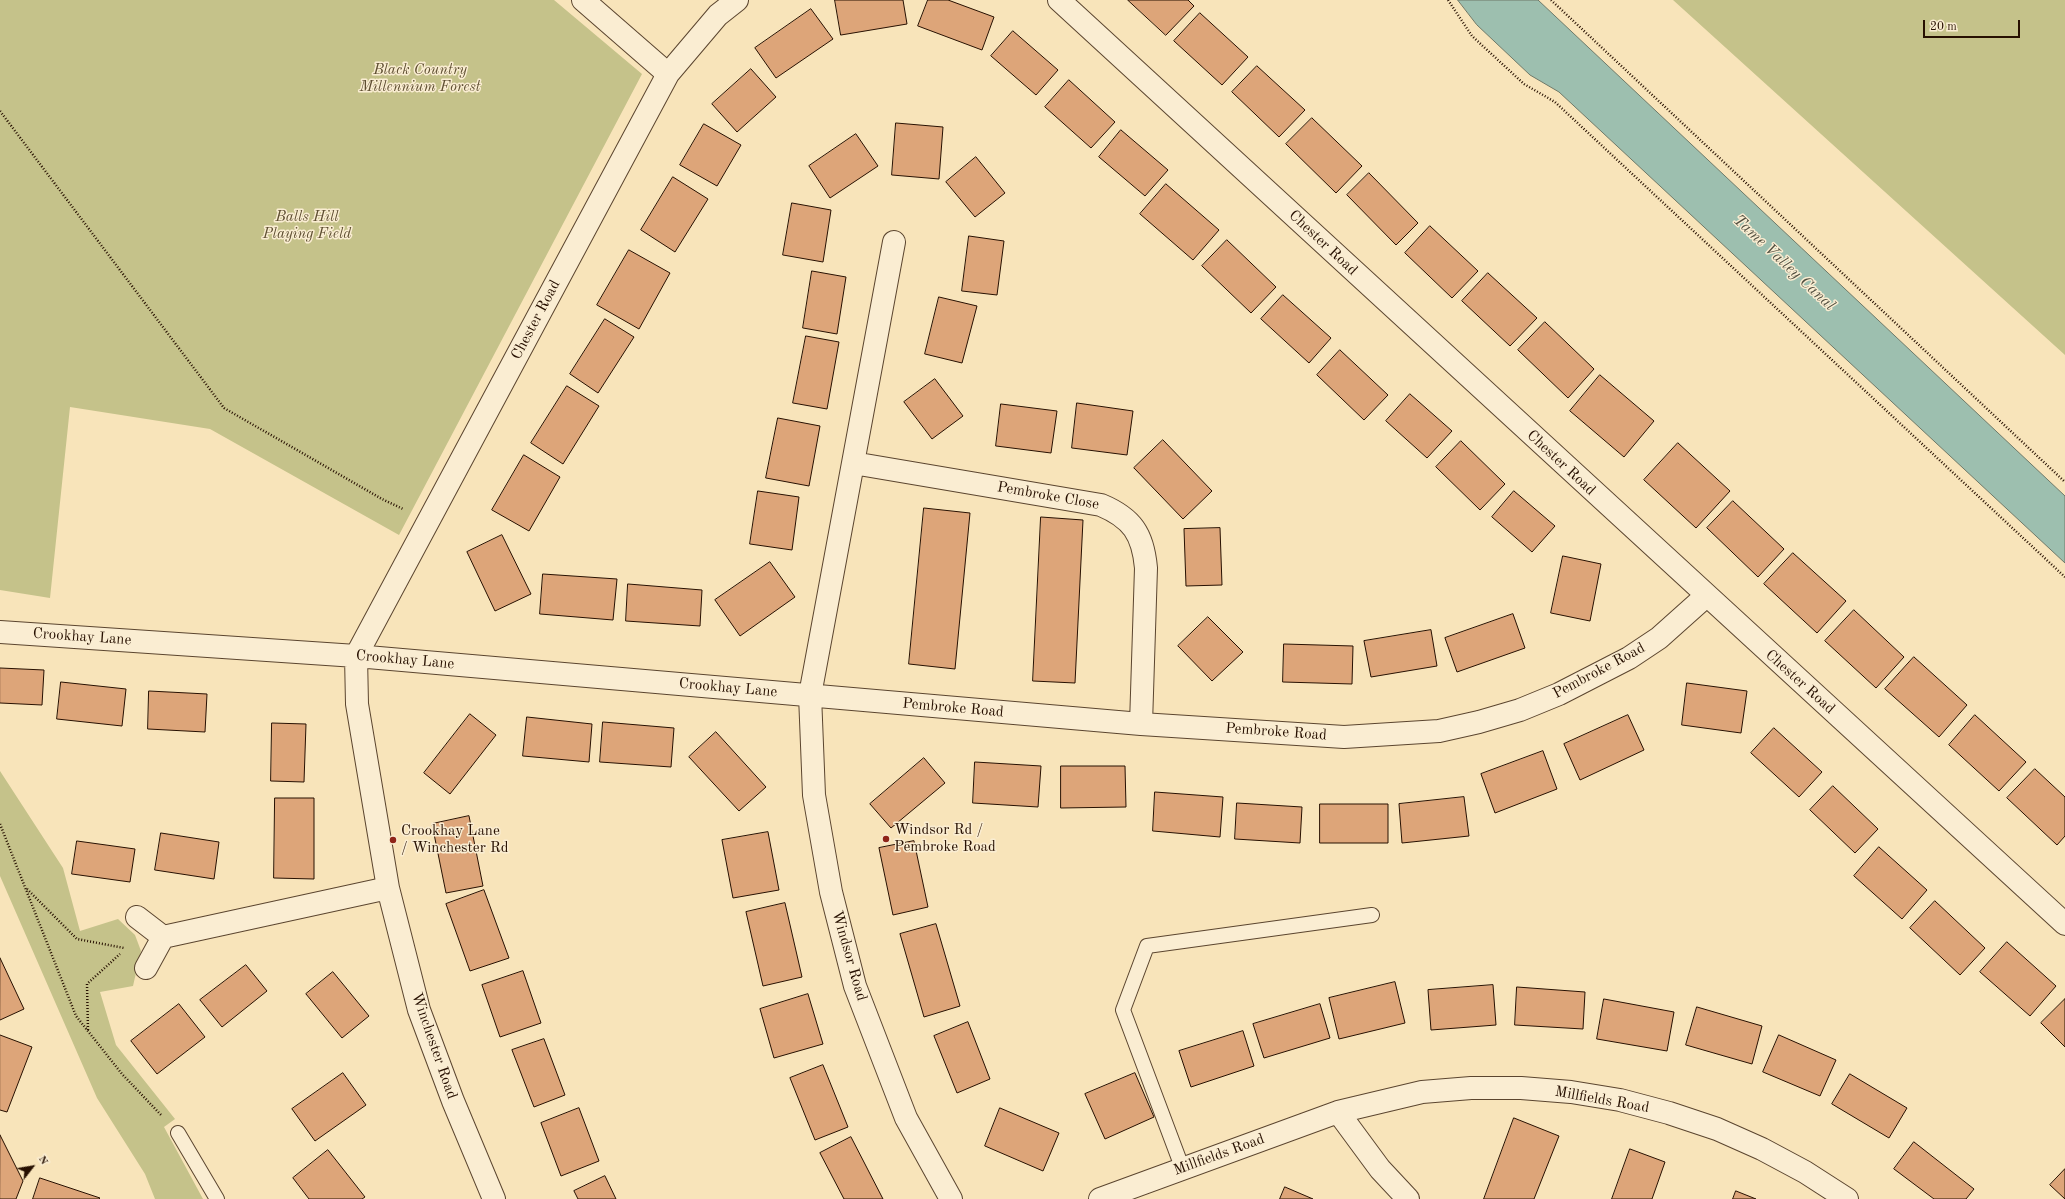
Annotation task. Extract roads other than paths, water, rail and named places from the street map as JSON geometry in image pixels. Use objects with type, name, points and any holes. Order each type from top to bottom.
[{"type":"street","points":[[583,0],[668,74]]},
{"type":"street","name":"Chester Road","points":[[356,656],[668,74],[718,15],[737,0]]},
{"type":"street","name":"Chester Road","points":[[1059,0],[1706,596],[2065,924]]},
{"type":"street","points":[[810,695],[894,242]]},
{"type":"street","name":"Pembroke Close","points":[[853,463],[1101,505],[1116,511],[1129,522],[1139,535],[1145,551],[1146,568],[1141,724]]},
{"type":"street","name":"Pembroke Road","points":[[810,695],[1141,724],[1344,737],[1439,732],[1466,726],[1520,710],[1597,676],[1659,638],[1706,596]]},
{"type":"street","name":"Crookhay Lane","points":[[0,632],[356,656],[810,695]]},
{"type":"street","name":"Winchester Road","points":[[356,656],[357,704],[388,888],[419,1010],[453,1101],[494,1199]]},
{"type":"street","name":"Windsor Road","points":[[810,695],[814,795],[831,892],[855,986],[906,1118],[951,1199]]},
{"type":"street","points":[[162,937],[388,888]]},
{"type":"street","points":[[137,917],[162,937]]},
{"type":"street","points":[[146,968],[162,937]]},
{"type":"street","name":"Millfields Road","points":[[1100,1199],[1182,1167],[1338,1112],[1422,1092],[1471,1088],[1521,1088],[1557,1091],[1620,1100],[1669,1113],[1762,1148],[1805,1172],[1847,1199]]},
{"type":"street","points":[[1338,1112],[1380,1169],[1408,1199]]},
{"type":"lane","points":[[1182,1167],[1123,1010],[1147,946],[1372,915]]},
{"type":"lane","points":[[178,1133],[218,1199]]},
{"type":"water","name":"Tame Valley Canal","points":[[1458,0],[1538,0],[2065,496],[2065,563],[1559,92],[1530,75],[1477,25]]},
{"type":"place","name":"Windsor Rd / Pembroke Road","points":[[886,839]]},
{"type":"place","name":"Crookhay Lane / Winchester Rd","points":[[393,840]]},
{"type":"park label","name":"Black Country Millennium Forest","points":[[420,78]]},
{"type":"park label","name":"Balls Hill Playing Field","points":[[307,226]]}]
